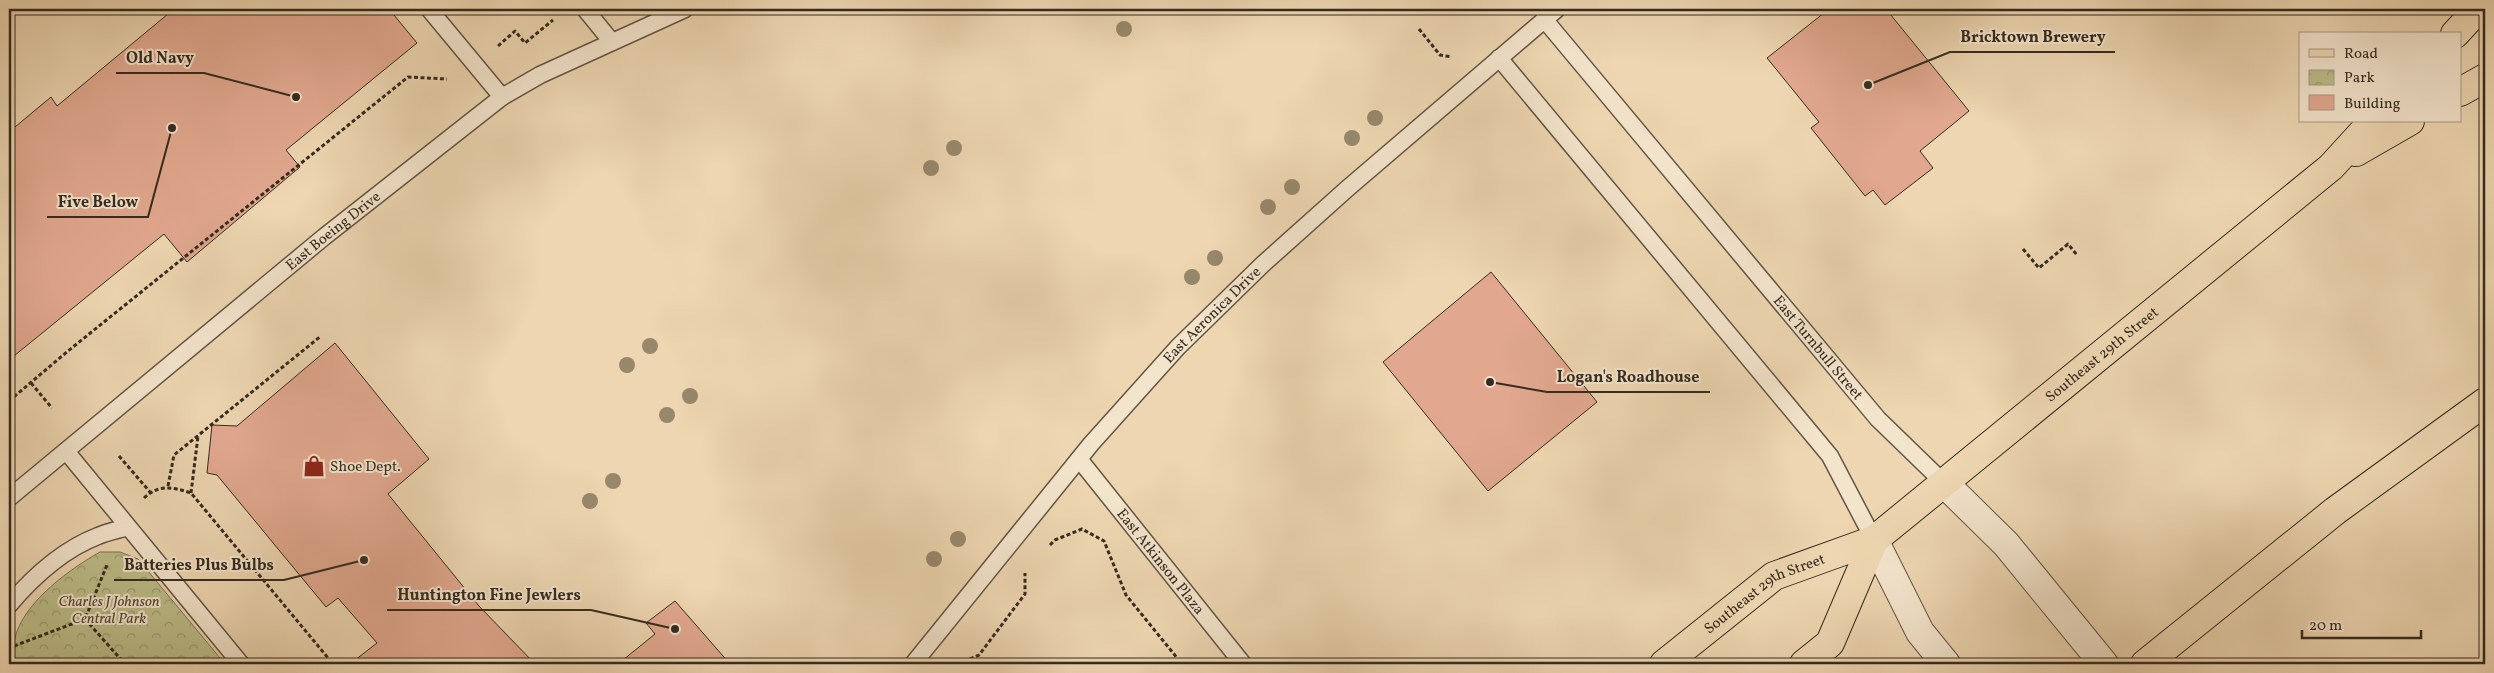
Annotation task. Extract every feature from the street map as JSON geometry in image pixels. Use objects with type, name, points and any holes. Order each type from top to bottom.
[{"type":"main road","points":[[2457,32],[2478,9]]},
{"type":"main road","points":[[2462,91],[2485,78]]},
{"type":"main road","name":"Southeast 29th Street","points":[[1664,664],[1774,576],[1874,540],[2331,167],[2372,122]]},
{"type":"main road","name":"Southeast 29th Street","points":[[2331,167],[2408,122]]},
{"type":"main road","points":[[2145,664],[2335,512],[2485,402]]},
{"type":"main road","name":"Southeast 29th Street","points":[[1804,664],[1830,643],[1874,540]]},
{"type":"street","name":"East Turnbull Street","points":[[1944,483],[2006,544],[2104,664]]},
{"type":"street","points":[[1874,540],[1920,632],[1946,664]]},
{"type":"lane","points":[[429,9],[502,97]]},
{"type":"lane","points":[[585,9],[612,42]]},
{"type":"lane","name":"East Boeing Drive","points":[[9,498],[361,207],[502,97],[540,75],[685,9]]},
{"type":"lane","name":"East Aeronica Drive","points":[[913,664],[1079,460],[1178,347],[1262,265],[1551,14]]},
{"type":"lane","name":"East Turnbull Street","points":[[1551,14],[1878,419],[1944,483]]},
{"type":"lane","points":[[1499,58],[1830,456],[1874,540]]},
{"type":"lane","points":[[66,450],[241,664]]},
{"type":"lane","name":"East Atkinson Plaza","points":[[1079,460],[1243,664]]},
{"type":"lane","points":[[9,605],[24,586],[65,554],[97,536],[128,527]]},
{"type":"path","points":[[498,46],[515,31],[525,43],[553,20]]},
{"type":"path","points":[[1418,29],[1440,55],[1452,57]]},
{"type":"path","points":[[9,401],[68,351],[408,77],[447,80]]},
{"type":"path","points":[[2023,249],[2039,268],[2068,244],[2077,255]]},
{"type":"path","points":[[168,486],[174,456],[321,336]]},
{"type":"path","points":[[31,383],[52,408]]},
{"type":"path","points":[[191,493],[198,436]]},
{"type":"path","points":[[119,456],[150,492]]},
{"type":"path","points":[[144,498],[150,492],[168,486],[191,493],[333,664]]},
{"type":"path","points":[[1049,546],[1055,540],[1082,529],[1104,541],[1126,595],[1182,664]]},
{"type":"path","points":[[14,646],[85,620],[107,565]]},
{"type":"path","points":[[958,664],[979,655],[1025,594],[1025,571]]},
{"type":"path","points":[[85,620],[125,664]]},
{"type":"path","points":[[324,664],[329,660]]},
{"type":"green space","name":"Charles J Johnson Central Park","points":[[100,552],[120,552],[138,559],[225,664],[16,664],[14,647],[18,630],[27,613],[54,584],[70,571]]},
{"type":"building","points":[[174,9],[389,9],[417,43],[286,150],[300,167],[187,262],[164,234],[9,360],[9,132],[51,97],[57,106]]},
{"type":"building","points":[[1829,9],[1886,9],[1969,111],[1920,151],[1933,168],[1885,205],[1873,190],[1865,196],[1811,128],[1819,122],[1767,58]]},
{"type":"building","points":[[1491,272],[1597,402],[1488,491],[1383,362]]},
{"type":"building","points":[[335,343],[429,459],[388,494],[479,606],[535,664],[350,664],[377,643],[338,598],[326,607],[217,475],[207,473],[212,425],[237,426]]},
{"type":"building","points":[[675,601],[730,664],[618,664],[655,634],[646,623]]},
{"type":"place","name":"Bricktown Brewery","points":[[1868,85]]},
{"type":"place","name":"Old Navy","points":[[296,97]]},
{"type":"place","name":"Five Below","points":[[172,128]]},
{"type":"place","name":"Logan's Roadhouse","points":[[1490,382]]},
{"type":"place","name":"Shoe Dept.","points":[[314,466]]},
{"type":"place","name":"Batteries Plus Bulbs","points":[[364,560]]},
{"type":"place","name":"Huntington Fine Jewlers","points":[[675,629]]}]
